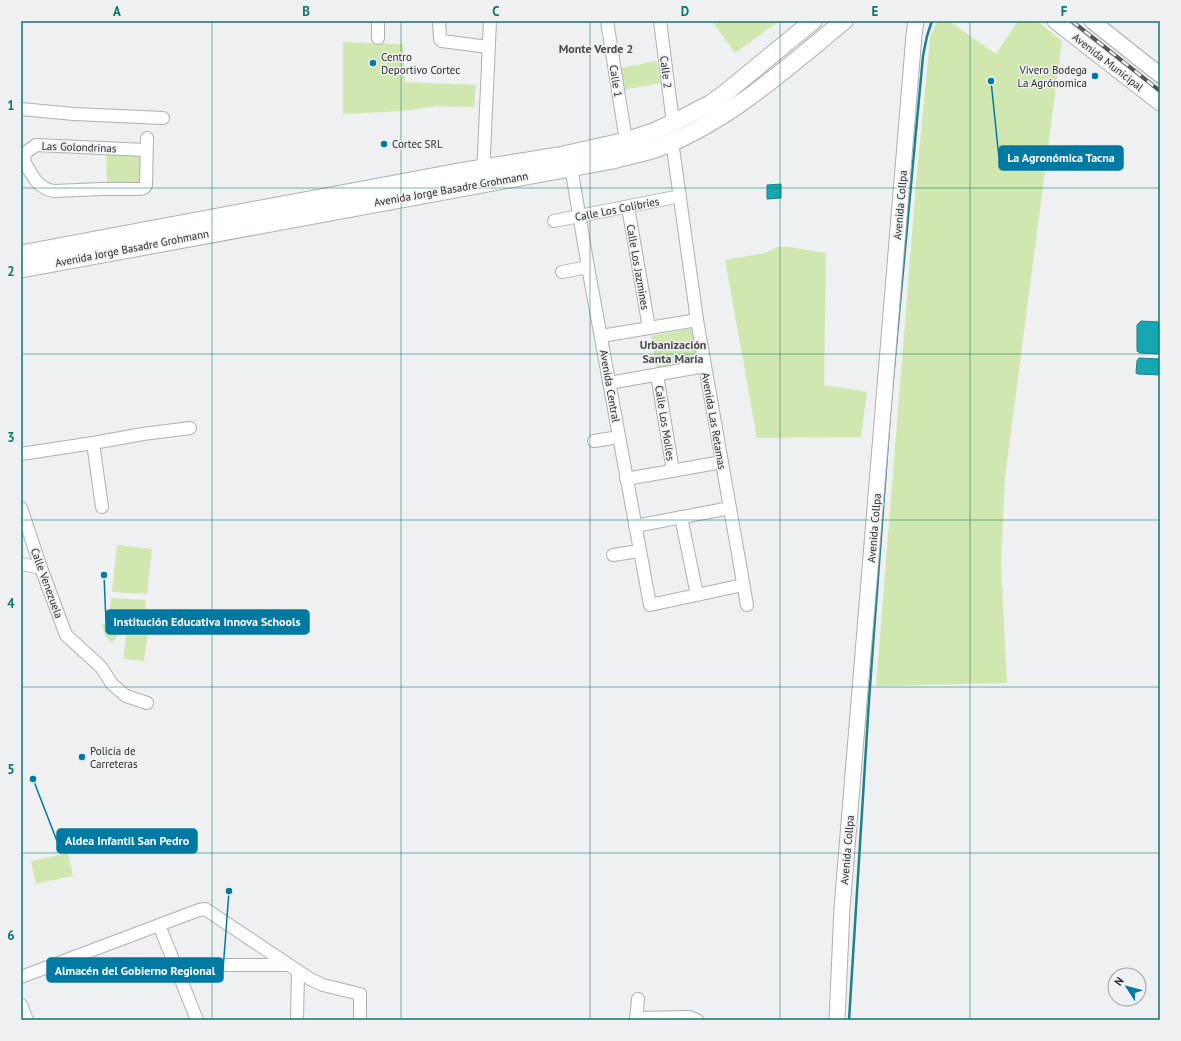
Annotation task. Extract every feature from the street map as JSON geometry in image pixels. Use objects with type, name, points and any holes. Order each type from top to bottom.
[{"type":"highway","name":"Avenida Jorge Basadre Grohmann","points":[[21,254],[251,218],[483,176],[570,167],[628,156],[655,149],[700,128],[814,21]]},
{"type":"highway","points":[[729,100],[829,21]]},
{"type":"highway","name":"Avenida Jorge Basadre Grohmann","points":[[483,176],[559,156],[626,141],[653,132],[710,104],[729,100],[759,90],[844,21]]},
{"type":"highway","name":"Avenida Jorge Basadre Grohmann","points":[[21,269],[251,218]]},
{"type":"main road","name":"Avenida Municipal","points":[[1055,21],[1160,103]]},
{"type":"main road","name":"Avenida Municipal","points":[[1092,21],[1160,75]]},
{"type":"main road","name":"Avenida Collpa","points":[[837,1020],[842,908],[916,26]]},
{"type":"street","points":[[378,21],[378,38]]},
{"type":"street","points":[[439,21],[440,39],[443,41],[488,47]]},
{"type":"street","points":[[483,176],[490,21]]},
{"type":"street","name":"Calle 1","points":[[607,21],[626,141]]},
{"type":"street","name":"Calle 2","points":[[660,21],[673,123]]},
{"type":"street","name":"Avenida Municipal","points":[[1142,61],[1160,66]]},
{"type":"street","points":[[21,109],[74,114],[164,118]]},
{"type":"street","name":"Avenida Las Retamas","points":[[672,141],[697,320],[747,605]]},
{"type":"street","name":"Las Golondrinas","points":[[147,144],[146,185],[140,190],[47,190],[36,182],[22,162],[25,153],[36,145],[147,144]]},
{"type":"street","name":"Avenida Central","points":[[570,167],[650,605],[697,595]]},
{"type":"street","name":"Calle Los Colibríes","points":[[554,220],[680,196]]},
{"type":"street","name":"Calle Los Jazmines","points":[[628,207],[649,328]]},
{"type":"street","points":[[562,272],[588,267]]},
{"type":"street","points":[[601,336],[697,320]]},
{"type":"street","points":[[609,383],[705,366]]},
{"type":"street","name":"Calle Los Molles","points":[[657,375],[672,471]]},
{"type":"street","points":[[21,454],[143,434],[190,428]]},
{"type":"street","points":[[594,441],[619,437]]},
{"type":"street","points":[[93,443],[102,507]]},
{"type":"street","points":[[626,479],[722,462]]},
{"type":"street","name":"Calle Venezuela","points":[[21,508],[66,635],[101,667],[112,684],[126,696],[147,703]]},
{"type":"street","points":[[635,526],[730,508]]},
{"type":"street","points":[[681,517],[697,595],[743,585]]},
{"type":"street","points":[[613,555],[639,551]]},
{"type":"street","points":[[21,564],[41,568]]},
{"type":"street","points":[[21,977],[199,910],[208,910],[293,969],[323,985],[360,994],[360,1020]]},
{"type":"street","points":[[159,925],[197,1020]]},
{"type":"street","points":[[175,965],[293,969]]},
{"type":"street","points":[[293,969],[297,1020]]},
{"type":"street","points":[[638,999],[636,1019],[689,1017],[698,1020]]},
{"type":"street","points":[[21,1005],[27,1020]]},
{"type":"green space","points":[[712,21],[779,21],[735,53]]},
{"type":"green space","points":[[949,21],[996,54],[1018,21],[1037,21],[1062,41],[1005,477],[1001,565],[1007,683],[876,686],[917,172],[930,37],[937,22]]},
{"type":"green space","name":"Centro Deportivo Cortec","points":[[343,42],[403,44],[405,82],[476,85],[474,107],[436,106],[404,111],[343,114]]},
{"type":"green space","points":[[657,61],[661,83],[623,90],[619,68]]},
{"type":"green space","points":[[106,151],[141,155],[141,183],[139,185],[107,185]]},
{"type":"green space","points":[[777,247],[789,247],[826,253],[824,385],[867,392],[861,437],[757,438],[725,260],[765,253]]},
{"type":"green space","points":[[694,328],[700,362],[657,370],[651,336]]},
{"type":"green space","points":[[117,545],[152,549],[147,594],[112,592]]},
{"type":"green space","points":[[111,598],[146,600],[145,622],[109,620]]},
{"type":"green space","points":[[102,624],[122,625],[121,632],[112,643],[105,636]]},
{"type":"green space","points":[[127,629],[148,631],[144,661],[123,659]]},
{"type":"green space","points":[[68,853],[73,876],[36,884],[31,861]]},
{"type":"water","points":[[781,184],[781,198],[767,199],[767,185]]},
{"type":"water","points":[[1141,321],[1160,322],[1160,354],[1140,353],[1137,351],[1137,325]]},
{"type":"water","points":[[1139,358],[1160,359],[1160,375],[1136,373],[1137,361]]},
{"type":"waterway","points":[[849,1020],[869,700],[891,399],[923,56],[932,21]]},
{"type":"railway","points":[[1072,21],[1160,91]]},
{"type":"place","name":"Centro Deportivo Cortec","points":[[373,63]]},
{"type":"place","name":"Vivero Bodega La Agrónomica","points":[[1095,76]]},
{"type":"place","name":"La Agronómica Tacna","points":[[991,81]]},
{"type":"place","name":"Cortec SRL","points":[[384,144]]},
{"type":"place","name":"Institución Educativa Innova Schools","points":[[104,575]]},
{"type":"place","name":"Policía de Carreteras","points":[[82,757]]},
{"type":"place","name":"Aldea Infantil San Pedro","points":[[33,779]]},
{"type":"place","name":"Almacén del Gobierno Regional","points":[[229,891]]},
{"type":"district","name":"Monte Verde 2","points":[[596,48]]},
{"type":"district","name":"Urbanización Santa María","points":[[673,351]]}]
